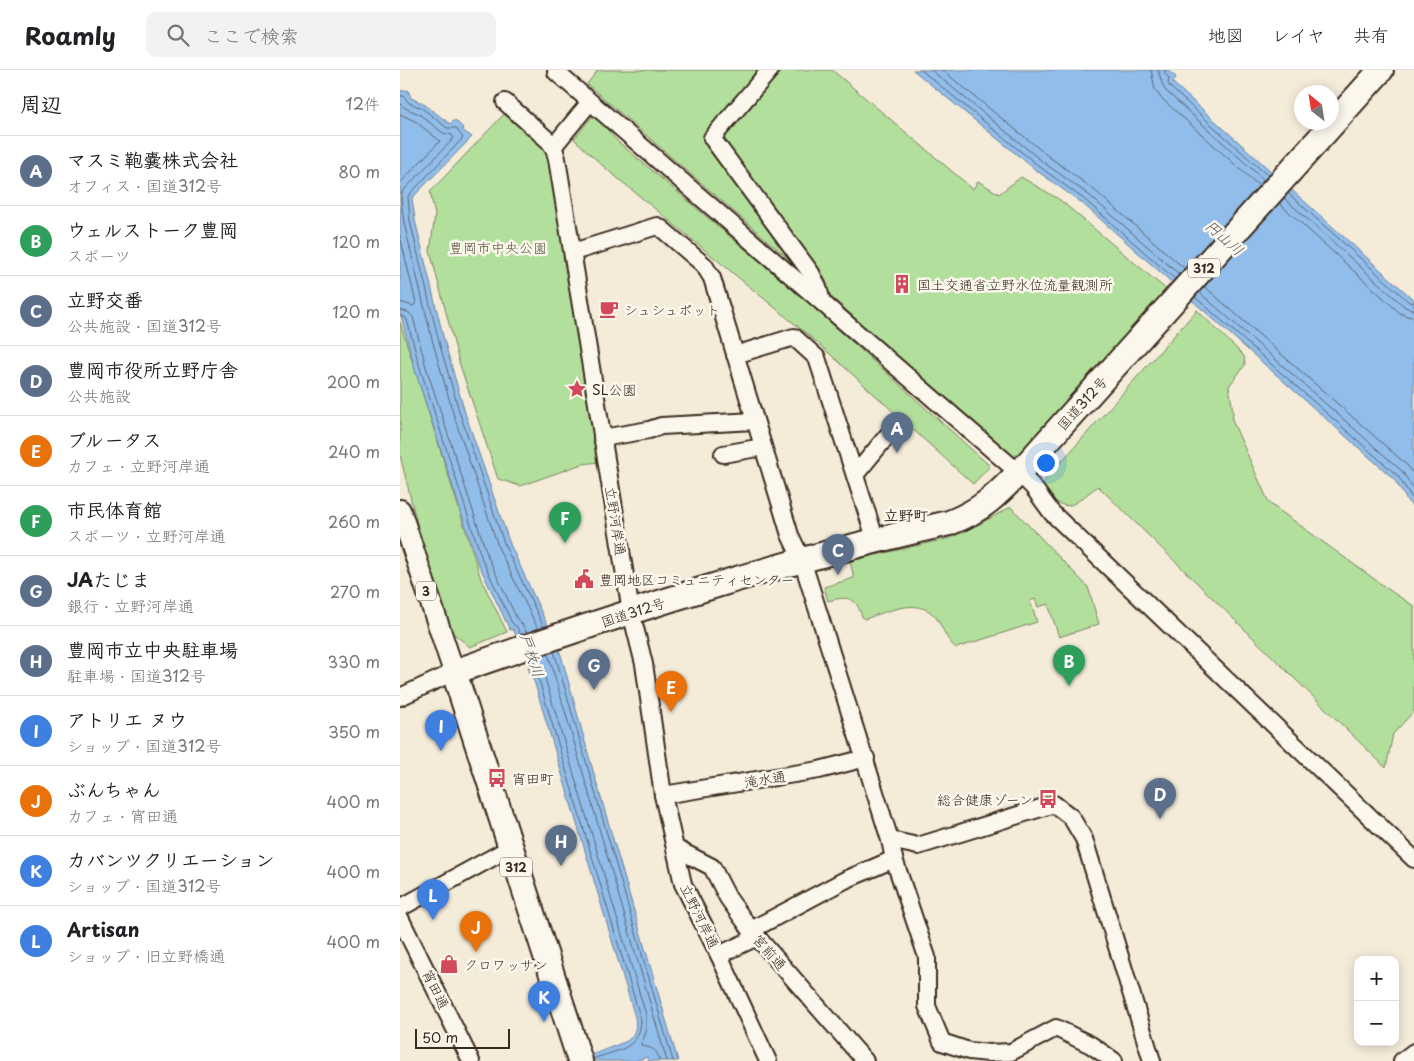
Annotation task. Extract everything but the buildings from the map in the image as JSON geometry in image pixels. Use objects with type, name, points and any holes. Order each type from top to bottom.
[{"type":"highway","name":"国道312号","points":[[454,672],[524,647],[718,584],[802,560],[949,523],[969,515],[1002,491],[1382,70]]},
{"type":"highway","name":"312","points":[[454,672],[580,1061]]},
{"type":"main road","name":"3","points":[[400,510],[454,672]]},
{"type":"street","points":[[770,70],[712,138],[811,272],[818,286],[822,303]]},
{"type":"street","points":[[556,72],[822,303],[1022,469],[1052,512],[1414,858]]},
{"type":"street","name":"立野河岸通","points":[[505,102],[545,137],[553,147],[557,159],[630,612],[644,664],[663,795],[683,884],[719,955],[768,1061]]},
{"type":"street","points":[[553,147],[590,102]]},
{"type":"street","points":[[573,252],[652,227],[661,228],[709,271],[790,535],[802,560],[866,758],[894,859],[927,957],[927,1006],[942,1042],[969,1051],[989,1053],[1010,1052],[1056,1028],[1091,1046],[1114,1061]]},
{"type":"street","points":[[735,355],[794,337],[817,358],[876,541]]},
{"type":"street","points":[[602,438],[649,430],[661,426],[755,421]]},
{"type":"street","points":[[855,475],[897,424]]},
{"type":"street","points":[[723,454],[763,447]]},
{"type":"street","points":[[400,697],[454,672]]},
{"type":"street","name":"滝水通","points":[[663,795],[819,770],[866,758]]},
{"type":"street","points":[[890,840],[918,846],[1054,804],[1071,817],[1084,839],[1152,1061]]},
{"type":"street","points":[[400,908],[510,848]]},
{"type":"street","name":"宮前通","points":[[675,848],[712,867],[728,898],[751,930],[865,1061]]},
{"type":"street","points":[[719,955],[755,938],[751,930],[845,880],[894,859]]},
{"type":"street","name":"宵田通","points":[[400,918],[471,1061]]},
{"type":"street","points":[[1402,1061],[1414,1052]]},
{"type":"green space","points":[[598,70],[832,70],[973,189],[978,181],[999,194],[1021,177],[1060,200],[1168,291],[1016,462],[798,267],[587,84]]},
{"type":"green space","name":"豊岡市中央公園","points":[[507,111],[547,146],[600,462],[582,464],[520,486],[498,479],[459,362],[430,251],[435,215],[430,192]]},
{"type":"green space","points":[[594,114],[617,141],[810,304],[990,466],[973,484],[819,344],[603,166],[574,139]]},
{"type":"green space","points":[[1197,310],[1244,356],[1245,365],[1229,386],[1233,412],[1232,420],[1269,503],[1414,606],[1414,711],[1393,734],[1386,768],[1098,486],[1069,505],[1057,502],[1038,488]]},
{"type":"green space","points":[[400,322],[481,579],[507,632],[470,647],[449,630],[425,556],[400,455]]},
{"type":"green space","points":[[1011,507],[1088,587],[1099,624],[1059,637],[1048,604],[1038,607],[1035,599],[1030,601],[1037,622],[956,648],[948,640],[939,622],[924,609],[905,607],[865,619],[862,617],[854,601],[850,599],[841,598],[828,601],[824,587],[854,578],[850,561],[950,538]]},
{"type":"water","name":"円山川","points":[[913,70],[1167,70],[1176,77],[1173,83],[1414,300],[1414,507],[1408,502],[1394,479],[1082,203],[1037,171]]},
{"type":"water","name":"戸枚川","points":[[408,90],[411,98],[424,104],[450,124],[455,120],[463,128],[462,130],[472,137],[412,198],[415,220],[444,340],[465,413],[510,544],[561,655],[678,1061],[648,1061],[647,1057],[635,1061],[576,1061],[627,1041],[635,1031],[635,1017],[534,681],[530,675],[527,659],[513,629],[510,630],[477,561],[415,370],[400,312],[400,91]]},
{"type":"place","name":"国土交通省立野水位流量観測所","points":[[902,284]]},
{"type":"place","name":"シュシュポット","points":[[609,309]]},
{"type":"place","name":"SL公園","points":[[577,389]]},
{"type":"place","name":"マスミ鞄嚢株式会社","points":[[897,453]]},
{"type":"place","name":"市民体育館","points":[[565,543]]},
{"type":"place","name":"立野交番","points":[[838,575]]},
{"type":"place","name":"豊岡地区コミュニティセンター","points":[[584,579]]},
{"type":"place","name":"ウェルストーク豊岡","points":[[1069,686]]},
{"type":"place","name":"JAたじま","points":[[594,690]]},
{"type":"place","name":"ブルータス","points":[[671,712]]},
{"type":"place","name":"アトリエ ヌウ","points":[[441,751]]},
{"type":"place","name":"宵田町","points":[[497,778]]},
{"type":"place","name":"総合健康ゾーン","points":[[1048,799]]},
{"type":"place","name":"豊岡市役所立野庁舎","points":[[1160,819]]},
{"type":"place","name":"豊岡市立中央駐車場","points":[[561,866]]},
{"type":"place","name":"Artisan","points":[[433,920]]},
{"type":"place","name":"ぶんちゃん","points":[[476,952]]},
{"type":"place","name":"クロワッサン","points":[[449,964]]},
{"type":"place","name":"カバンツクリエーション","points":[[544,1022]]},
{"type":"district","name":"立野町","points":[[906,514]]}]
